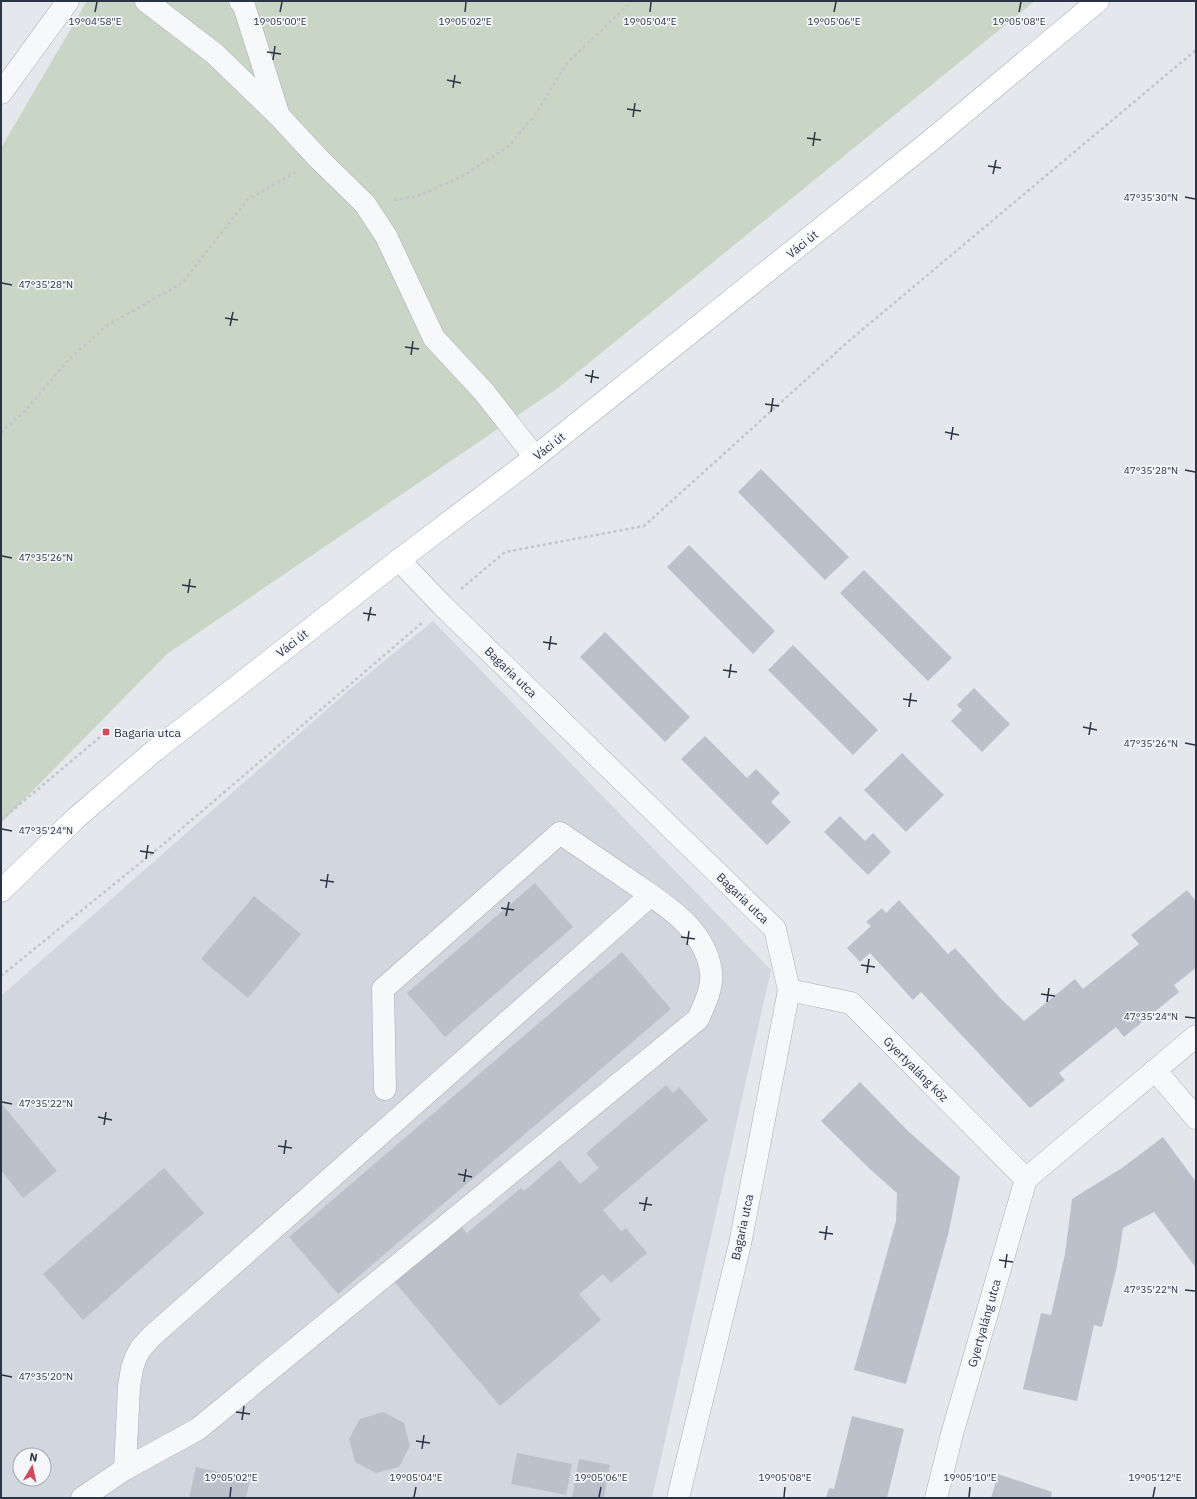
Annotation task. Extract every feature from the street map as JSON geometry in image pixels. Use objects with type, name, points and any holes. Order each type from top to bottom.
[{"type":"main road","name":"Váci út","points":[[1,891],[76,818],[154,751],[399,560],[535,457],[929,142],[1098,1]]},
{"type":"street","points":[[1,93],[68,1]]},
{"type":"street","points":[[146,1],[215,54],[279,116],[319,159],[365,204],[386,236],[434,338],[484,392],[535,457]]},
{"type":"street","points":[[240,1],[244,6],[279,116]]},
{"type":"street","name":"Bagaria utca","points":[[399,560],[448,610],[775,929],[789,990],[740,1244],[678,1498]]},
{"type":"street","points":[[82,1498],[125,1469],[198,1429],[698,1019],[707,998],[711,973],[706,952],[696,934],[675,912],[560,833],[383,989],[385,1089]]},
{"type":"street","points":[[125,1469],[129,1387],[132,1368],[140,1348],[651,895]]},
{"type":"street","name":"Gyertyaláng köz","points":[[789,990],[850,1003],[1026,1178]]},
{"type":"street","points":[[1026,1178],[1196,1036]]},
{"type":"street","points":[[1155,1070],[1196,1118]]},
{"type":"street","name":"Gyertyaláng utca","points":[[936,1498],[952,1434],[1026,1178]]},
{"type":"path","points":[[365,204],[418,196],[461,177],[508,147],[535,115],[566,63],[632,1]]},
{"type":"path","points":[[460,590],[505,552],[644,526],[850,340],[1196,50]]},
{"type":"path","points":[[1,433],[25,411],[69,359],[108,325],[182,283],[247,200],[319,159]]},
{"type":"path","points":[[1,976],[166,842],[424,621]]},
{"type":"path","points":[[1,820],[106,732]]},
{"type":"shaded area","points":[[433,621],[771,970],[652,1498],[1,1498],[1,996],[349,690]]},
{"type":"green space","points":[[87,1],[1035,1],[558,388],[167,654],[1,823],[1,148]]},
{"type":"building","points":[[761,469],[849,557],[825,580],[738,492]]},
{"type":"building","points":[[689,545],[775,631],[753,654],[667,567]]},
{"type":"building","points":[[864,570],[952,658],[928,681],[840,593]]},
{"type":"building","points":[[605,632],[690,717],[665,742],[580,657]]},
{"type":"building","points":[[793,645],[878,730],[853,755],[768,670]]},
{"type":"building","points":[[974,688],[1010,724],[982,752],[951,721],[962,710],[957,705]]},
{"type":"building","points":[[705,736],[747,778],[756,769],[780,793],[771,802],[791,822],[767,845],[681,759]]},
{"type":"building","points":[[902,753],[944,795],[906,832],[864,790]]},
{"type":"building","points":[[840,816],[865,841],[873,833],[891,852],[868,875],[824,832]]},
{"type":"building","points":[[535,883],[573,927],[445,1037],[407,993]]},
{"type":"building","points":[[1187,890],[1196,901],[1196,968],[1174,985],[1179,992],[1124,1037],[1116,1027],[1059,1073],[1065,1080],[1030,1108],[921,992],[913,1000],[870,953],[860,962],[847,948],[871,926],[866,922],[882,908],[886,913],[899,900],[948,954],[955,948],[1001,999],[1024,1021],[1075,979],[1083,989],[1139,944],[1131,935]]},
{"type":"building","points":[[254,896],[301,934],[248,998],[201,959]]},
{"type":"building","points":[[622,952],[671,1009],[338,1294],[289,1237]]},
{"type":"building","points":[[860,1082],[909,1132],[960,1177],[948,1235],[906,1384],[854,1370],[896,1221],[897,1193],[821,1121]]},
{"type":"building","points":[[666,1085],[673,1093],[679,1087],[708,1120],[603,1210],[621,1231],[626,1228],[647,1253],[611,1283],[603,1274],[579,1294],[601,1320],[500,1406],[393,1280],[459,1224],[467,1233],[521,1188],[524,1191],[560,1160],[580,1184],[599,1168],[586,1153]]},
{"type":"building","points":[[1,1103],[57,1171],[23,1198],[1,1170]]},
{"type":"building","points":[[1163,1137],[1196,1182],[1196,1268],[1154,1212],[1123,1228],[1117,1266],[1102,1327],[1094,1325],[1077,1401],[1023,1389],[1041,1313],[1051,1315],[1065,1254],[1072,1199],[1122,1168]]},
{"type":"building","points":[[164,1168],[204,1213],[83,1320],[43,1274]]},
{"type":"building","points":[[383,1412],[404,1423],[410,1446],[399,1467],[376,1473],[355,1462],[349,1439],[360,1419]]},
{"type":"building","points":[[852,1416],[904,1429],[887,1498],[826,1498],[829,1488],[834,1489]]},
{"type":"building","points":[[517,1453],[572,1464],[566,1495],[511,1484]]},
{"type":"building","points":[[579,1459],[610,1465],[604,1498],[572,1498]]},
{"type":"building","points":[[196,1467],[250,1479],[246,1498],[189,1498]]},
{"type":"building","points":[[998,1474],[1052,1492],[1051,1498],[991,1498]]},
{"type":"place","name":"Bagaria utca","points":[[106,732]]}]
